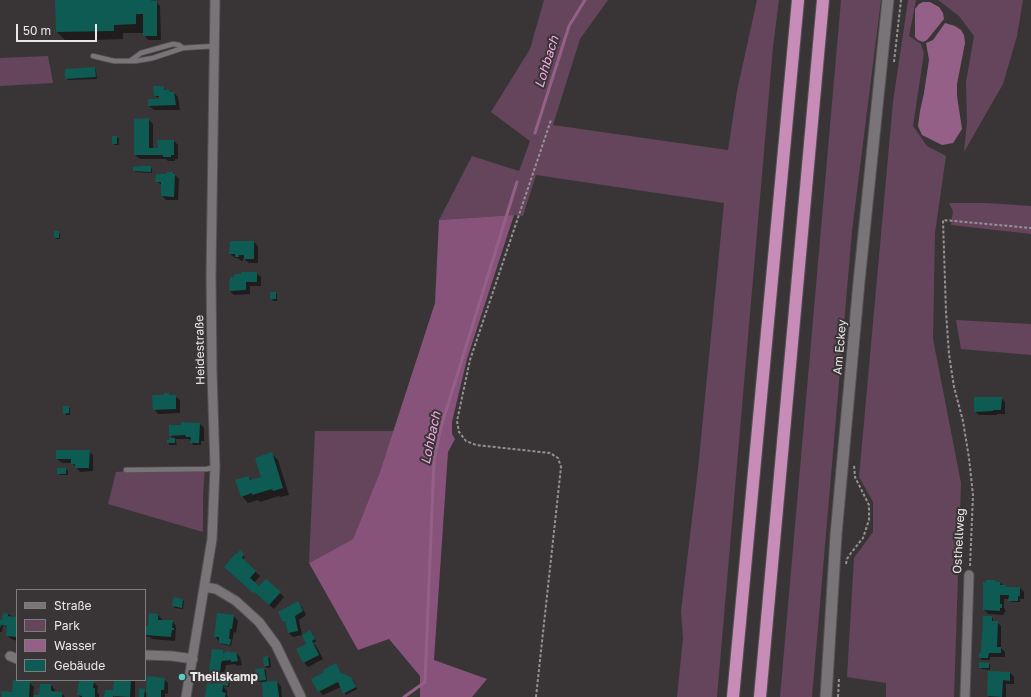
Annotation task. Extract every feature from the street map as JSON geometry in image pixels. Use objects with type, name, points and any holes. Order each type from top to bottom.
[{"type":"highway","points":[[733,697],[798,0]]},
{"type":"highway","points":[[760,697],[823,0]]},
{"type":"street","name":"Heidestraße","points":[[186,697],[212,539],[215,467],[211,276],[216,0]]},
{"type":"street","name":"Am Eckey","points":[[826,697],[836,535],[859,282],[888,0]]},
{"type":"street","name":"Osthellweg","points":[[964,697],[969,575]]},
{"type":"street","points":[[205,587],[216,589],[236,601],[259,622],[276,645],[300,697]]},
{"type":"street","points":[[146,655],[172,656],[193,659]]},
{"type":"lane","points":[[130,61],[141,53],[173,44],[179,45],[183,48]]},
{"type":"lane","points":[[94,56],[114,61],[136,61],[153,58],[183,48],[214,46]]},
{"type":"lane","points":[[126,470],[207,469],[215,467]]},
{"type":"path","points":[[894,63],[901,0]]},
{"type":"path","points":[[536,697],[561,467],[558,458],[550,453],[476,445],[466,441],[458,432],[457,421],[470,360],[551,120]]},
{"type":"path","name":"Osthellweg","points":[[969,575],[973,495],[963,421],[954,387],[949,354],[946,312],[944,220],[1031,228]]},
{"type":"path","points":[[846,566],[847,559],[863,538],[869,520],[868,505],[855,478],[855,463]]},
{"type":"path","points":[[838,697],[839,674]]},
{"type":"green space","points":[[544,0],[608,0],[580,39],[553,125],[728,150],[737,91],[757,0],[779,0],[773,47],[717,697],[677,697],[683,638],[681,611],[698,469],[724,203],[536,175],[523,216],[514,215],[439,220],[472,156],[519,171],[530,141],[491,112],[530,49]]},
{"type":"green space","points":[[841,0],[881,0],[852,231],[812,697],[780,697]]},
{"type":"green space","points":[[908,0],[916,0],[909,36],[921,44],[924,53],[913,126],[927,146],[946,156],[935,233],[933,339],[961,483],[954,697],[886,697],[886,683],[847,677],[854,558],[873,532],[873,502],[859,477],[893,102]]},
{"type":"green space","points":[[938,0],[1023,0],[1017,36],[1003,84],[964,152],[967,122],[966,82],[974,36],[959,16]]},
{"type":"green space","points":[[48,56],[53,83],[0,86],[0,58]]},
{"type":"green space","points":[[949,203],[987,203],[1031,206],[1031,234],[951,225],[953,211]]},
{"type":"green space","points":[[956,320],[1031,324],[1031,355],[961,349]]},
{"type":"green space","points":[[315,431],[395,431],[353,539],[309,563]]},
{"type":"green space","points":[[205,466],[203,532],[108,504],[116,472]]},
{"type":"shaded area","points":[[514,215],[467,359],[452,422],[452,434],[455,439],[448,452],[434,660],[487,679],[472,697],[420,697],[420,676],[389,639],[358,650],[309,563],[353,539],[381,469],[435,303],[439,220]]},
{"type":"water","points":[[923,2],[930,2],[939,7],[943,13],[944,19],[927,40],[923,42],[915,37],[915,9]]},
{"type":"water","points":[[945,23],[955,26],[961,30],[964,35],[965,43],[957,84],[957,96],[962,129],[953,143],[942,145],[922,135],[918,126],[929,60],[926,43],[933,40]]},
{"type":"building","points":[[55,0],[157,1],[157,36],[143,36],[143,14],[136,14],[136,24],[114,25],[114,31],[56,32]]},
{"type":"building","points":[[95,67],[96,77],[65,79],[65,69]]},
{"type":"building","points":[[153,86],[164,86],[164,90],[174,92],[176,105],[148,106],[148,99],[159,99],[159,96],[154,96]]},
{"type":"building","points":[[149,118],[149,148],[158,148],[157,140],[174,140],[174,155],[171,155],[171,157],[163,157],[163,155],[134,155],[134,119]]},
{"type":"building","points":[[112,136],[117,136],[117,144],[112,144]]},
{"type":"building","points":[[151,166],[151,172],[133,171],[133,167]]},
{"type":"building","points":[[167,172],[173,172],[173,174],[175,174],[174,197],[161,196],[161,182],[155,182],[156,174],[167,174]]},
{"type":"building","points":[[54,231],[59,231],[59,238],[54,238]]},
{"type":"building","points":[[230,241],[254,241],[254,259],[244,259],[244,255],[235,257],[235,254],[229,254]]},
{"type":"building","points":[[241,272],[257,272],[257,282],[246,282],[246,290],[229,291],[230,277],[234,277],[234,274],[241,274]]},
{"type":"building","points":[[270,292],[276,292],[276,299],[270,299]]},
{"type":"building","points":[[164,393],[176,395],[176,409],[153,410],[152,395],[164,395]]},
{"type":"building","points":[[974,397],[1002,397],[1001,410],[974,412]]},
{"type":"building","points":[[63,406],[69,406],[69,413],[63,414]]},
{"type":"building","points":[[181,422],[200,423],[199,443],[190,443],[191,437],[186,437],[185,435],[169,436],[169,425],[181,425]]},
{"type":"building","points":[[169,438],[175,438],[175,443],[167,443]]},
{"type":"building","points":[[56,450],[90,450],[89,468],[75,468],[75,464],[71,464],[71,459],[56,459]]},
{"type":"building","points":[[272,452],[283,488],[273,491],[272,489],[252,495],[252,493],[241,497],[235,480],[249,476],[250,480],[261,477],[255,458]]},
{"type":"building","points":[[57,468],[66,468],[66,474],[57,474]]},
{"type":"building","points":[[240,550],[244,554],[242,558],[256,571],[250,578],[259,586],[266,579],[281,592],[269,605],[224,567]]},
{"type":"building","points":[[986,580],[1000,582],[1000,585],[1006,585],[1006,587],[1020,587],[1020,596],[1018,596],[1018,601],[1008,601],[1009,595],[1000,595],[1000,604],[1002,604],[1002,608],[1000,608],[1000,611],[983,610],[983,582],[986,582]]},
{"type":"building","points":[[173,597],[183,599],[182,608],[172,606]]},
{"type":"building","points":[[298,601],[303,611],[295,616],[298,631],[288,633],[285,621],[283,622],[278,612]]},
{"type":"building","points":[[3,613],[8,614],[8,616],[16,617],[16,637],[6,636],[7,626],[1,625],[0,628],[0,620],[2,620]]},
{"type":"building","points":[[149,613],[158,614],[158,620],[173,620],[172,628],[174,628],[174,630],[172,630],[171,637],[146,635],[146,626],[148,626]]},
{"type":"building","points":[[217,613],[234,615],[232,629],[230,629],[230,645],[219,643],[219,637],[214,637]]},
{"type":"building","points":[[983,616],[992,616],[992,621],[998,621],[997,647],[1001,647],[1001,653],[989,653],[988,658],[979,658],[979,653],[981,653]]},
{"type":"building","points":[[310,630],[315,639],[312,641],[319,655],[303,663],[296,649],[306,644],[302,635]]},
{"type":"building","points":[[212,649],[223,650],[223,653],[230,651],[230,653],[236,652],[238,661],[222,661],[221,664],[220,673],[229,674],[228,686],[223,685],[222,692],[226,693],[225,697],[205,697],[207,683],[217,684],[218,673],[209,671]]},
{"type":"building","points":[[268,656],[269,666],[264,666],[263,657]]},
{"type":"building","points":[[979,662],[989,663],[989,668],[979,668]]},
{"type":"building","points":[[336,663],[341,673],[351,677],[356,687],[343,694],[338,682],[318,692],[311,679]]},
{"type":"building","points":[[264,668],[266,680],[256,681],[255,669]]},
{"type":"building","points":[[988,671],[1010,672],[1010,681],[1003,680],[1002,697],[987,696]]},
{"type":"building","points":[[147,676],[165,678],[164,690],[161,690],[161,697],[147,697]]},
{"type":"building","points":[[13,680],[30,681],[29,697],[2,697],[1,691],[12,692]]},
{"type":"building","points":[[79,681],[94,681],[93,688],[95,688],[95,697],[82,697],[77,695]]},
{"type":"building","points":[[114,681],[131,681],[130,697],[104,697],[105,690],[113,690]]},
{"type":"building","points":[[277,681],[279,697],[263,697],[262,682]]},
{"type":"building","points":[[40,684],[51,684],[51,691],[62,692],[62,697],[34,697],[34,695],[39,695]]},
{"type":"building","points":[[139,688],[145,689],[144,697],[139,697]]},
{"type":"waterway","name":"Lohbach","points":[[535,133],[569,26],[585,0]]},
{"type":"waterway","name":"Lohbach","points":[[404,697],[425,682],[434,460],[441,427],[517,182]]},
{"type":"place","name":"Theilskamp","points":[[182,677]]}]
